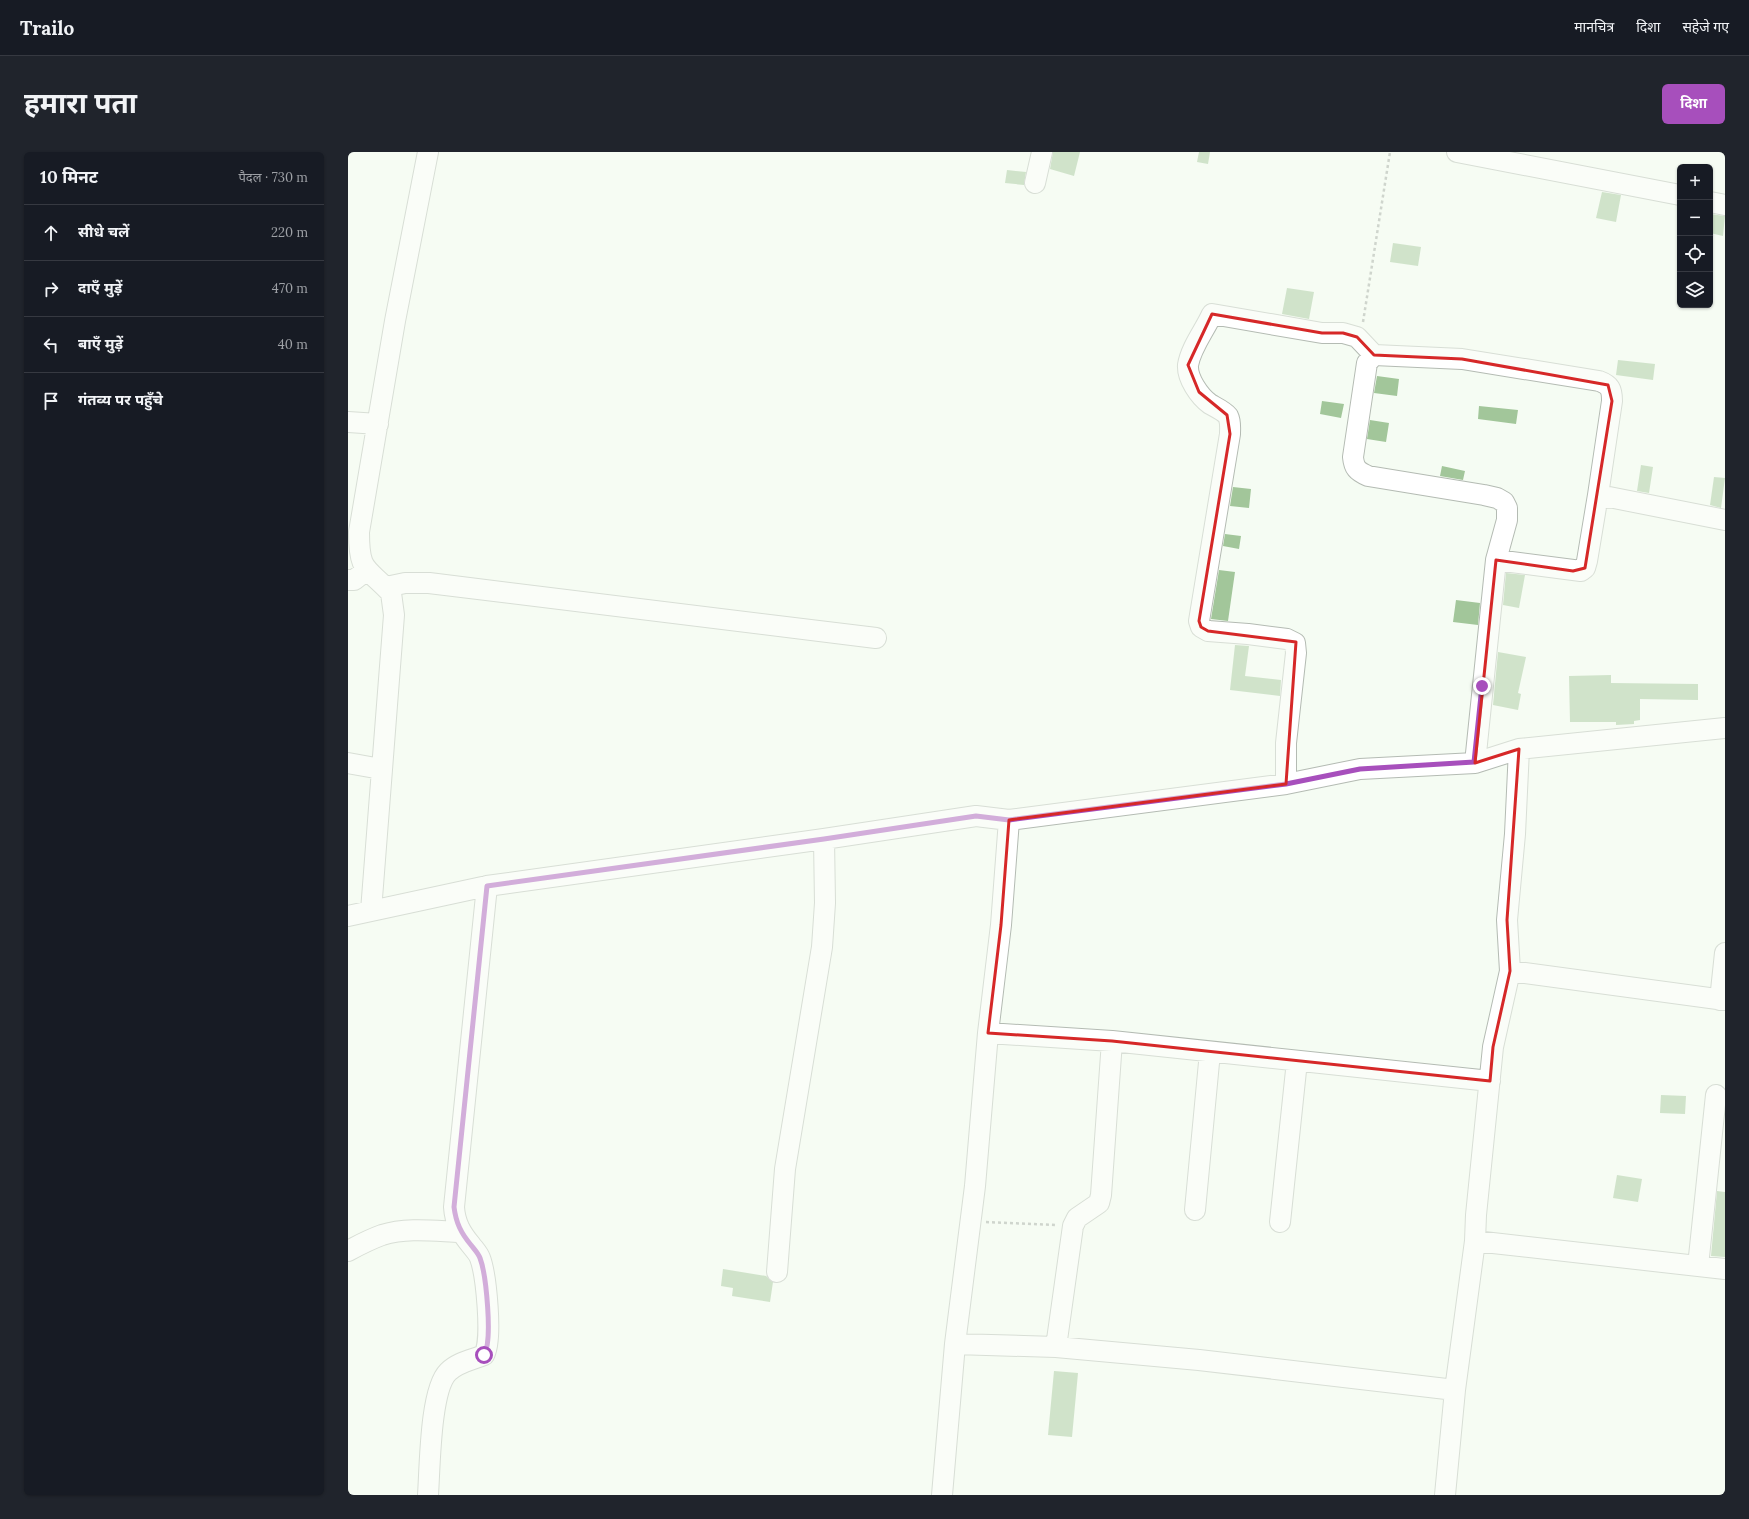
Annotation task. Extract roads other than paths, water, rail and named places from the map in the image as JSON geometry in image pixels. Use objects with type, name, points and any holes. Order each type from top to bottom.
[{"type":"street","points":[[371,911],[394,615],[391,593],[367,570],[361,562],[359,551],[359,532],[395,321],[428,152]]},
{"type":"street","points":[[1035,184],[1042,152]]},
{"type":"street","points":[[1457,152],[1677,195]]},
{"type":"street","points":[[1713,202],[1725,204]]},
{"type":"street","points":[[1286,784],[1287,735],[1296,653],[1295,643],[1287,639],[1208,631],[1201,627],[1199,621],[1230,434],[1230,423],[1227,415],[1208,403],[1199,392],[1191,378],[1188,365],[1193,351],[1212,314],[1322,333],[1343,333],[1357,337],[1367,349],[1367,364],[1353,457],[1354,466],[1358,472],[1368,476],[1484,495],[1497,498],[1504,502],[1507,508],[1507,520],[1496,560],[1474,762]]},
{"type":"street","points":[[1367,349],[1462,359],[1599,381],[1608,384],[1612,391],[1612,401],[1585,568],[1581,571],[1496,560]]},
{"type":"street","points":[[348,422],[378,424]]},
{"type":"street","points":[[1598,495],[1602,498],[1609,497],[1725,520]]},
{"type":"street","points":[[348,580],[354,580],[367,570]]},
{"type":"street","points":[[386,587],[405,582],[429,583],[876,638]]},
{"type":"street","points":[[348,916],[487,886],[824,839],[976,816],[1009,820],[1286,784],[1360,769],[1474,762],[1518,749],[1725,728]]},
{"type":"street","points":[[1445,1495],[1455,1390],[1475,1241],[1476,1215],[1494,1047],[1510,971],[1507,920],[1515,834],[1518,749]]},
{"type":"street","points":[[348,763],[381,769]]},
{"type":"street","points":[[942,1495],[955,1344],[971,1221],[988,1033],[1001,925],[1009,820]]},
{"type":"street","points":[[777,1272],[786,1169],[822,947],[825,903],[824,839]]},
{"type":"street","points":[[428,1495],[435,1404],[442,1379],[458,1364],[484,1355],[488,1344],[487,1291],[484,1270],[479,1256],[460,1232],[455,1220],[454,1207],[487,886]]},
{"type":"street","points":[[1510,971],[1722,1000],[1725,954]]},
{"type":"street","points":[[988,1033],[1112,1041],[1490,1081]]},
{"type":"street","points":[[1056,1347],[1073,1226],[1077,1218],[1099,1203],[1101,1195],[1112,1041]]},
{"type":"street","points":[[1195,1210],[1210,1052]]},
{"type":"street","points":[[1280,1222],[1297,1061]]},
{"type":"street","points":[[1698,1266],[1716,1095]]},
{"type":"street","points":[[348,1250],[382,1235],[395,1232],[427,1230],[460,1232]]},
{"type":"street","points":[[1475,1241],[1725,1269]]},
{"type":"street","points":[[955,1344],[1056,1347],[1207,1360],[1455,1390]]}]
